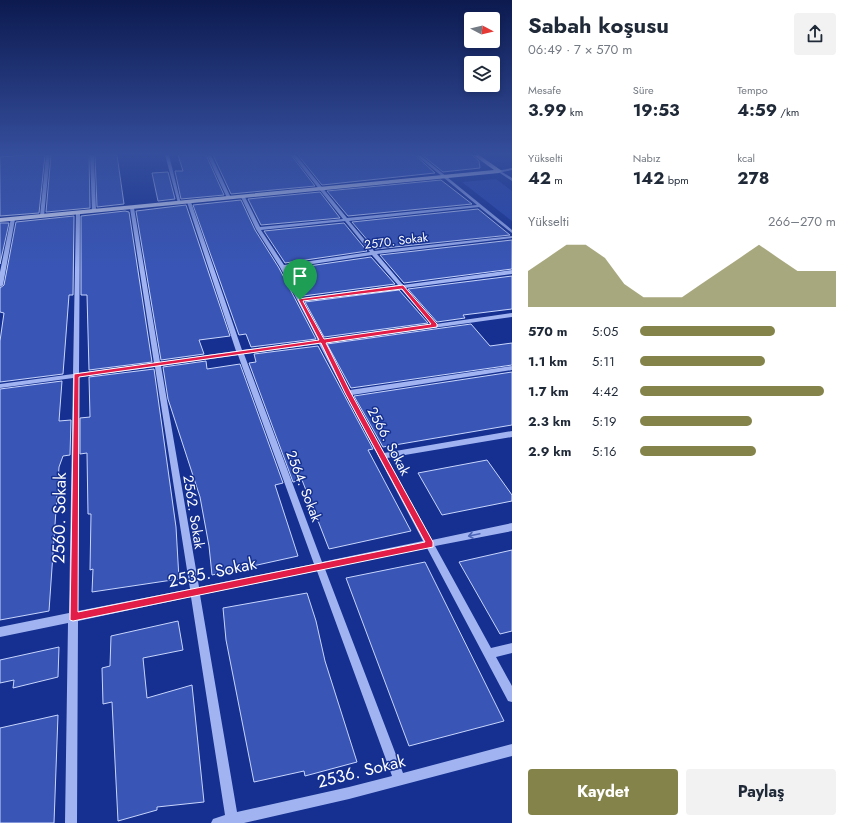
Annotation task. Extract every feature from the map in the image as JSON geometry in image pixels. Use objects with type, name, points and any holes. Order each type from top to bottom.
[{"type":"main road","points":[[0,220],[274,193]]},
{"type":"street","points":[[42,216],[44,193]]},
{"type":"street","points":[[93,193],[94,211]]},
{"type":"street","name":"2564. Sokak","points":[[181,193],[399,779]]},
{"type":"street","points":[[227,193],[229,198]]},
{"type":"street","points":[[325,193],[373,253],[435,326]]},
{"type":"street","points":[[465,193],[512,232]]},
{"type":"street","name":"2566. Sokak","points":[[243,197],[258,229],[282,267],[300,300],[348,393],[490,653],[512,697]]},
{"type":"street","points":[[258,229],[480,206]]},
{"type":"street","name":"2562. Sokak","points":[[132,208],[232,820]]},
{"type":"street","name":"2560. Sokak","points":[[71,823],[78,213]]},
{"type":"street","points":[[0,285],[13,219]]},
{"type":"street","name":"2570. Sokak","points":[[282,267],[373,253],[512,237]]},
{"type":"street","points":[[300,300],[512,272]]},
{"type":"street","points":[[0,386],[512,315]]},
{"type":"street","points":[[348,393],[512,368]]},
{"type":"street","points":[[382,456],[512,434]]},
{"type":"street","name":"2535. Sokak","points":[[0,632],[512,527]]},
{"type":"street","points":[[490,653],[512,648]]},
{"type":"street","name":"2536. Sokak","points":[[217,823],[349,793],[512,750]]},
{"type":"shaded area","points":[[477,193],[512,193],[512,221]]},
{"type":"building","points":[[0,193],[41,193],[39,213],[0,216]]},
{"type":"building","points":[[48,193],[90,193],[90,208],[46,212]]},
{"type":"building","points":[[96,193],[122,193],[124,204],[97,207]]},
{"type":"building","points":[[156,193],[174,193],[175,199],[158,201]]},
{"type":"building","points":[[180,193],[223,193],[224,195],[181,199]]},
{"type":"building","points":[[321,193],[340,218],[261,225],[248,199]]},
{"type":"building","points":[[329,193],[458,193],[472,204],[348,216]]},
{"type":"building","points":[[241,200],[255,230],[279,268],[316,339],[251,347],[246,334],[239,335],[193,205]]},
{"type":"building","points":[[186,205],[230,336],[199,340],[204,354],[161,360],[136,211]]},
{"type":"building","points":[[478,209],[510,235],[375,249],[352,222]]},
{"type":"building","points":[[125,211],[129,212],[152,362],[89,370],[87,295],[81,295],[81,216]]},
{"type":"building","points":[[74,216],[73,295],[69,295],[63,374],[0,382],[0,341],[4,313],[0,312],[0,288],[4,285],[16,222]]},
{"type":"building","points":[[0,223],[9,223],[0,264]]},
{"type":"building","points":[[344,223],[367,251],[285,263],[264,231]]},
{"type":"building","points":[[512,240],[512,269],[404,283],[380,255]]},
{"type":"building","points":[[371,257],[395,284],[303,296],[288,269]]},
{"type":"building","points":[[512,276],[512,309],[463,315],[465,318],[437,322],[408,289]]},
{"type":"building","points":[[399,290],[428,323],[324,337],[305,302]]},
{"type":"building","points":[[471,324],[490,346],[512,343],[512,365],[351,388],[327,344]]},
{"type":"building","points":[[318,346],[373,449],[368,450],[411,531],[329,549],[302,480],[293,482],[249,363],[256,362],[254,354]]},
{"type":"building","points":[[206,361],[207,369],[240,364],[283,483],[275,485],[298,556],[212,575],[209,546],[200,497],[168,399],[163,367]]},
{"type":"building","points":[[154,369],[176,527],[179,579],[92,592],[93,569],[90,570],[91,514],[88,514],[87,453],[80,454],[80,418],[90,417],[89,377]]},
{"type":"building","points":[[512,372],[512,425],[383,447],[354,396]]},
{"type":"building","points":[[62,381],[59,421],[71,420],[70,455],[63,456],[59,467],[49,611],[0,620],[0,389]]},
{"type":"building","points":[[487,460],[512,495],[512,501],[442,515],[418,473]]},
{"type":"building","points":[[512,550],[512,631],[500,634],[459,562]]},
{"type":"building","points":[[425,562],[504,721],[409,746],[346,578]]},
{"type":"building","points":[[307,593],[316,621],[325,661],[357,762],[305,776],[304,771],[254,782],[226,640],[223,608]]},
{"type":"building","points":[[178,621],[183,650],[143,658],[147,698],[192,685],[204,802],[157,807],[157,810],[118,821],[112,702],[103,704],[102,668],[110,666],[111,636]]},
{"type":"building","points":[[59,647],[58,677],[13,688],[14,680],[0,683],[0,660]]},
{"type":"building","points":[[58,715],[54,823],[0,823],[0,728]]},
{"type":"route","points":[[300,300],[322,341],[76,376],[73,617],[430,544],[348,393],[322,341],[435,326],[403,287],[300,300]]}]
